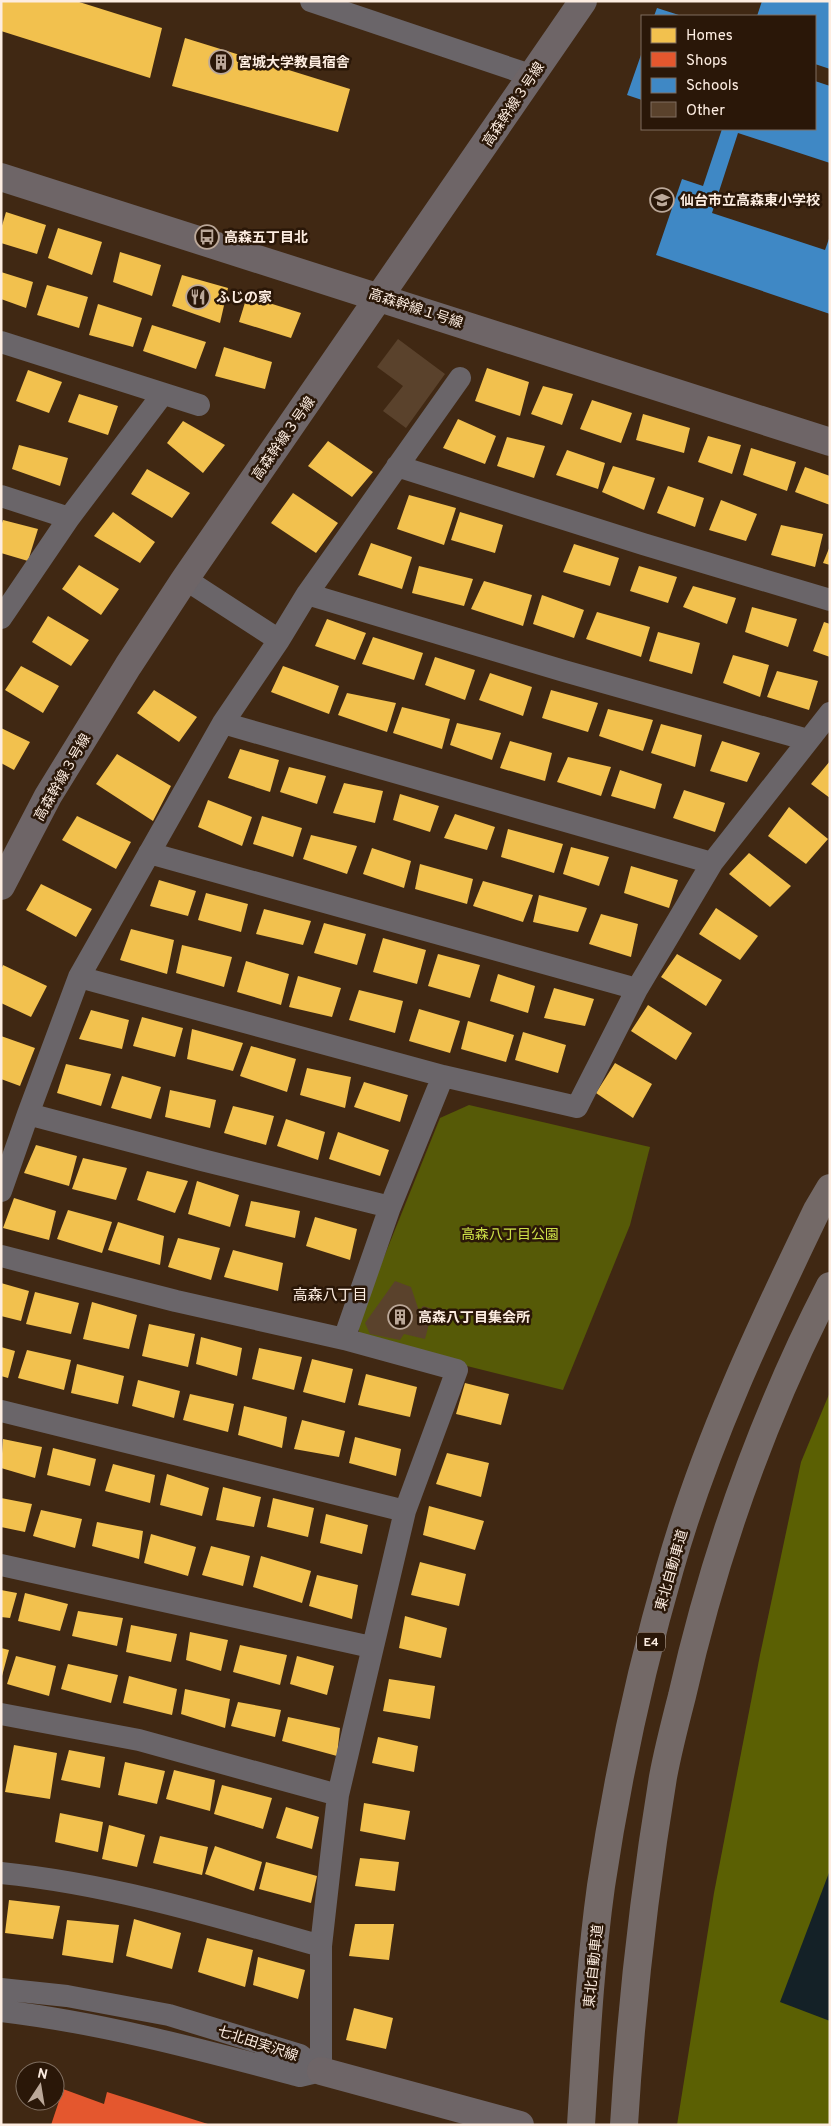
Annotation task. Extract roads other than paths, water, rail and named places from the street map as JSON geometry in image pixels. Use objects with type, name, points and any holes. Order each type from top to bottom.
[{"type":"highway","name":"東北自動車道","points":[[581,2125],[601,1889],[614,1802],[644,1666],[670,1567],[696,1487],[743,1368],[805,1234],[830,1188]]},
{"type":"highway","points":[[624,2125],[643,1919],[663,1775],[692,1649],[722,1546],[773,1406],[810,1323],[830,1286]]},
{"type":"street","points":[[311,1],[533,76]]},
{"type":"street","name":"高森幹線３号線","points":[[1,886],[48,796],[128,666],[185,579],[583,1]]},
{"type":"street","name":"高森幹線１号線","points":[[1,177],[830,442]]},
{"type":"street","points":[[1,342],[200,406]]},
{"type":"street","points":[[1,1191],[80,977],[149,853],[223,723],[279,640],[307,594],[460,378]]},
{"type":"street","points":[[1,618],[69,518],[162,395]]},
{"type":"street","points":[[397,466],[643,544],[830,600]]},
{"type":"street","points":[[1,496],[69,518]]},
{"type":"street","points":[[185,579],[279,640]]},
{"type":"street","points":[[307,594],[574,674],[808,740]]},
{"type":"street","points":[[80,977],[443,1076],[577,1107],[636,989],[712,863],[830,713]]},
{"type":"street","points":[[223,723],[712,863]]},
{"type":"street","points":[[149,853],[636,989]]},
{"type":"street","points":[[344,1339],[390,1207],[443,1076]]},
{"type":"street","points":[[28,1114],[390,1207]]},
{"type":"street","points":[[1,1256],[176,1301],[344,1339],[457,1370],[405,1511],[371,1647],[338,1795],[321,1946],[321,2071],[300,2076],[167,2042],[40,2016],[1,2011]]},
{"type":"street","points":[[1,1411],[405,1511]]},
{"type":"street","points":[[1,1564],[371,1647]]},
{"type":"street","points":[[1,1714],[139,1740],[338,1795]]},
{"type":"street","points":[[1,1873],[87,1885],[190,1908],[321,1946]]},
{"type":"street","name":"七北田実沢線","points":[[1,1988],[67,1996],[169,2016],[300,2055],[321,2071],[514,2123]]},
{"type":"place","name":"宮城大学教員宿舎","points":[[221,62]]},
{"type":"place","name":"仙台市立高森東小学校","points":[[662,200]]},
{"type":"place","name":"高森五丁目北","points":[[207,237]]},
{"type":"place","name":"ふじの家","points":[[198,297]]},
{"type":"place","name":"高森八丁目集会所","points":[[400,1317]]},
{"type":"district","name":"高森八丁目","points":[[330,1295]]},
{"type":"park label","name":"高森八丁目公園","points":[[510,1234]]}]
